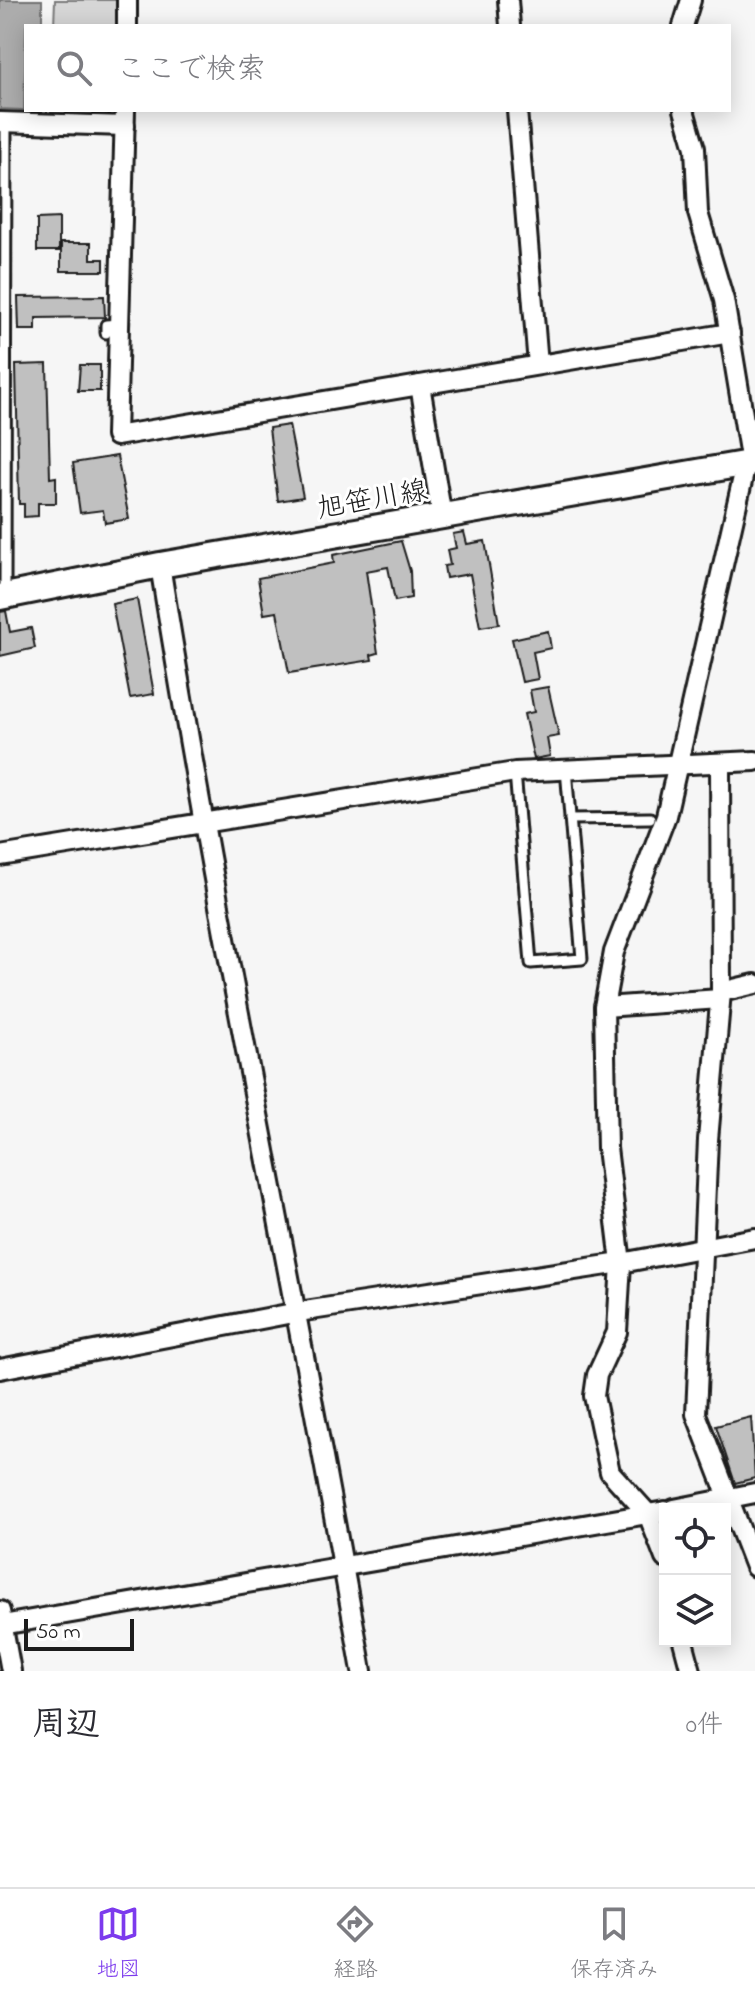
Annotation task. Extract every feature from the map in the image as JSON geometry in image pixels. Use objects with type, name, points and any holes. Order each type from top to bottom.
[{"type":"main road","name":"旭笹川線","points":[[2,597],[160,565],[751,463]]},
{"type":"street","points":[[127,0],[127,24]]},
{"type":"street","points":[[508,0],[510,24]]},
{"type":"street","points":[[684,24],[691,0]]},
{"type":"street","points":[[517,112],[538,365]]},
{"type":"street","points":[[656,1512],[610,1472],[594,1396],[597,1375],[617,1332],[621,1263],[607,1148],[604,1007],[614,952],[666,816],[751,463],[730,333],[698,213],[695,148],[685,112]]},
{"type":"street","points":[[3,122],[125,118],[113,328],[116,436],[730,333]]},
{"type":"street","points":[[420,385],[442,517]]},
{"type":"street","points":[[160,565],[201,822],[298,1312],[362,1671]]},
{"type":"street","points":[[0,856],[515,772],[755,761]]},
{"type":"street","points":[[720,765],[720,995],[696,1414],[755,1567]]},
{"type":"street","points":[[604,1007],[720,995],[755,984]]},
{"type":"street","points":[[0,1369],[298,1312],[621,1263],[755,1238]]},
{"type":"street","points":[[706,1503],[755,1493]]},
{"type":"street","points":[[11,1671],[1,1620],[344,1568],[656,1512]]},
{"type":"street","points":[[685,1647],[691,1671]]},
{"type":"lane","points":[[2,597],[3,122]]},
{"type":"lane","points":[[515,772],[531,963],[582,959],[566,769]]},
{"type":"lane","points":[[570,819],[650,818]]},
{"type":"shaded area","points":[[0,0],[42,0],[42,24],[24,24],[24,110],[0,109]]},
{"type":"shaded area","points":[[55,0],[118,0],[118,24],[54,24]]},
{"type":"building","points":[[59,218],[59,251],[37,251],[37,219]]},
{"type":"building","points":[[61,243],[91,243],[91,259],[104,259],[104,271],[61,271]]},
{"type":"building","points":[[104,296],[105,317],[36,318],[36,330],[19,330],[18,297]]},
{"type":"building","points":[[47,364],[50,478],[56,477],[56,503],[38,503],[38,516],[24,517],[24,504],[19,504],[16,365]]},
{"type":"building","points":[[80,365],[100,365],[100,391],[78,391]]},
{"type":"building","points":[[289,425],[303,497],[278,501],[269,428]]},
{"type":"building","points":[[117,456],[129,519],[105,523],[103,510],[80,513],[73,463]]},
{"type":"building","points":[[464,532],[467,544],[485,541],[499,624],[480,627],[470,574],[446,578],[444,566],[450,565],[447,550],[456,548],[453,534]]},
{"type":"building","points":[[401,541],[410,571],[411,598],[395,601],[388,567],[366,571],[378,653],[371,655],[372,660],[289,673],[277,612],[264,614],[258,578],[334,563],[333,555]]},
{"type":"building","points":[[137,599],[154,694],[130,698],[112,604]]},
{"type":"building","points":[[6,611],[10,632],[31,628],[35,648],[0,656],[0,612]]},
{"type":"building","points":[[548,631],[551,648],[533,652],[538,679],[522,682],[512,639]]},
{"type":"building","points":[[548,687],[559,736],[547,738],[550,756],[534,759],[524,714],[534,712],[530,690]]},
{"type":"building","points":[[751,1417],[755,1478],[735,1483],[716,1426]]}]
